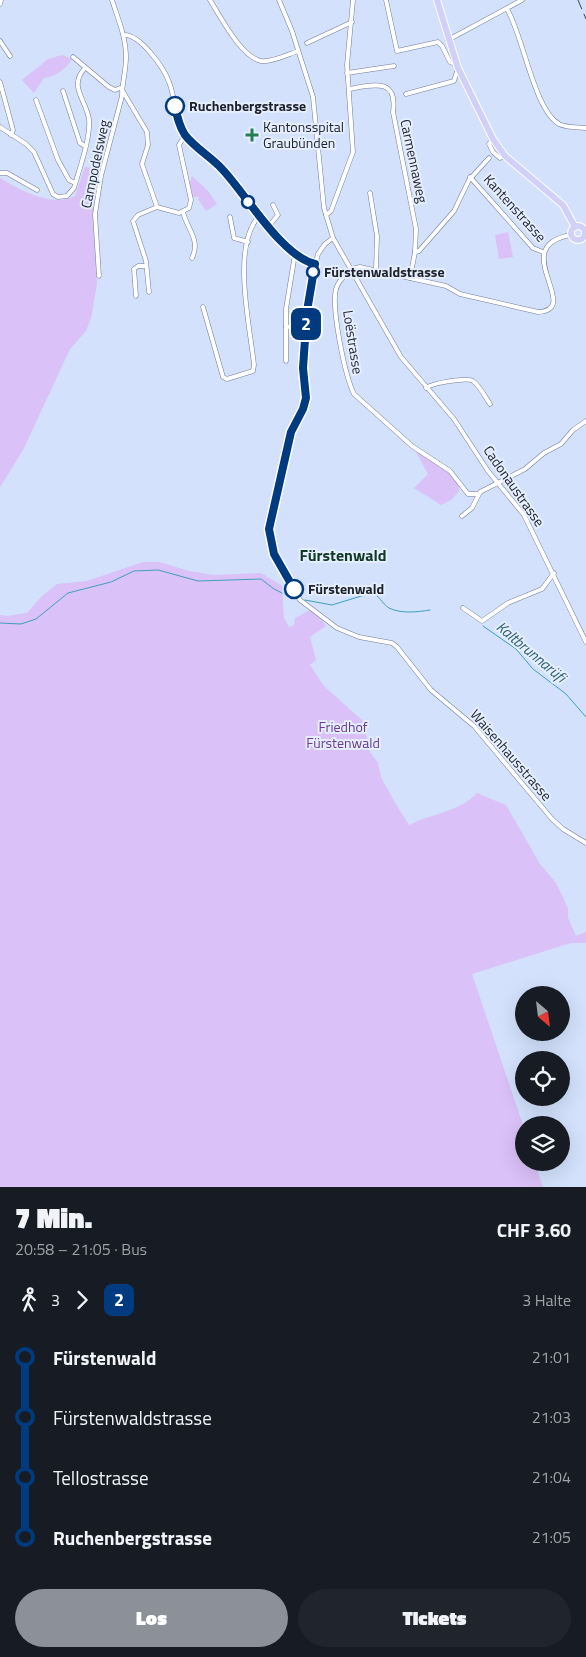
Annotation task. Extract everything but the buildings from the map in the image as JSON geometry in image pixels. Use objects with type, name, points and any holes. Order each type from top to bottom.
[{"type":"main road","points":[[437,0],[457,66],[493,139],[505,156],[563,205],[575,227],[583,229],[584,241],[575,240],[571,235],[575,227]]},
{"type":"street","points":[[0,4],[1,0]]},
{"type":"street","name":"Campodelsweg","points":[[99,276],[95,214],[101,176],[122,96],[120,88],[126,59],[124,35],[112,0]]},
{"type":"street","points":[[210,0],[233,38],[259,60],[266,61],[298,51]]},
{"type":"street","points":[[279,0],[298,51],[315,111],[326,216],[334,238],[352,270],[360,267],[376,270],[446,286],[460,294],[541,312],[550,308],[554,300],[543,262],[543,252],[551,244],[571,235]]},
{"type":"street","points":[[326,216],[331,212],[353,152],[347,73],[354,0]]},
{"type":"street","points":[[386,0],[397,51],[438,42],[448,59],[457,66],[454,81],[406,94]]},
{"type":"street","points":[[448,40],[522,0]]},
{"type":"street","points":[[507,8],[517,29],[529,70],[550,116],[564,125],[586,128]]},
{"type":"street","points":[[307,43],[352,22]]},
{"type":"street","points":[[124,35],[131,36],[141,42],[166,74],[171,87],[177,118],[185,135],[224,171],[259,216],[297,256],[315,264]]},
{"type":"street","points":[[0,41],[10,56]]},
{"type":"street","points":[[73,57],[112,89],[120,88],[147,132],[148,145],[142,164],[157,206]]},
{"type":"street","points":[[347,73],[394,66]]},
{"type":"street","points":[[0,128],[34,152],[49,190],[55,196],[67,196],[75,183],[85,146],[88,118],[77,84],[79,75],[85,68]]},
{"type":"street","points":[[0,82],[13,130],[11,134]]},
{"type":"street","name":"Carmennaweg","points":[[349,89],[381,85],[391,93],[392,112],[414,215],[415,252],[410,278]]},
{"type":"street","points":[[63,90],[75,133],[80,143],[85,146]]},
{"type":"street","points":[[36,100],[58,160],[69,180],[75,183]]},
{"type":"street","points":[[183,212],[191,204],[179,146],[185,135]]},
{"type":"street","points":[[415,252],[420,251],[454,211],[470,177],[489,158]]},
{"type":"street","points":[[0,173],[7,173],[37,190]]},
{"type":"street","name":"Kantenstrasse","points":[[470,177],[533,248],[543,252]]},
{"type":"street","points":[[370,193],[378,244],[376,270]]},
{"type":"street","points":[[269,226],[278,215],[273,205]]},
{"type":"street","points":[[149,292],[146,266],[133,222],[138,215],[157,206],[183,212]]},
{"type":"street","points":[[183,212],[196,248],[192,258]]},
{"type":"street","points":[[203,308],[223,378],[228,379],[253,371],[254,365],[243,277],[251,226],[259,216]]},
{"type":"street","points":[[230,217],[234,238],[248,242]]},
{"type":"street","points":[[286,328],[306,324],[308,299],[315,264],[322,247],[334,238]]},
{"type":"street","points":[[286,361],[288,294],[297,256]]},
{"type":"street","points":[[136,296],[134,269],[138,266],[146,266]]},
{"type":"street","name":"Cadonaustrasse","points":[[352,270],[396,350],[454,419],[498,483],[528,521],[584,634],[586,642]]},
{"type":"street","name":"Loëstrasse","points":[[352,270],[339,282],[335,294],[346,374],[354,394],[408,442],[450,471],[468,494],[477,494]]},
{"type":"street","name":"Waisenhausstrasse","points":[[306,324],[303,368],[306,398],[303,409],[291,432],[269,529],[274,554],[300,600],[341,631],[394,644],[431,690],[474,726],[552,819],[563,829],[586,843]]},
{"type":"street","points":[[426,388],[433,383],[468,378],[474,381],[490,404]]},
{"type":"street","points":[[462,516],[472,508],[477,494],[529,466],[545,453],[561,444],[573,430],[586,421]]},
{"type":"street","points":[[464,608],[482,621],[508,603],[542,588],[554,573]]},
{"type":"green space","points":[[62,55],[72,59],[60,72],[44,78],[34,93],[22,80],[48,59]]},
{"type":"green space","points":[[85,167],[102,169],[93,209],[97,284],[91,318],[86,331],[70,349],[23,450],[0,487],[0,178],[36,196],[56,200],[66,199],[75,196]]},
{"type":"green space","points":[[192,176],[208,191],[217,204],[206,211],[198,199],[199,197],[193,197],[190,182]]},
{"type":"green space","points":[[508,232],[513,257],[499,259],[495,235]]},
{"type":"green space","points":[[415,450],[455,479],[459,491],[451,500],[441,505],[414,488],[428,474]]},
{"type":"green space","name":"Friedhof Fürstenwald","points":[[143,562],[159,562],[189,571],[214,575],[261,573],[282,586],[284,618],[289,627],[294,625],[295,618],[310,610],[326,626],[310,637],[316,660],[310,665],[324,686],[363,721],[370,752],[378,763],[381,777],[409,825],[454,809],[477,793],[506,805],[540,864],[556,883],[568,909],[568,918],[576,936],[586,932],[586,943],[571,943],[472,974],[520,1116],[515,1116],[515,1171],[538,1171],[543,1187],[0,1187],[0,615],[7,616],[27,613],[42,596],[57,584],[87,581]]},
{"type":"waterway","name":"Kaltbrunnarüfi","points":[[0,623],[21,624],[36,619],[68,593],[111,582],[134,571],[158,570],[198,581],[261,579],[282,593]]},
{"type":"waterway","name":"Kaltbrunnarüfi","points":[[305,600],[332,605],[371,593],[394,610],[410,612],[430,610]]},
{"type":"waterway","name":"Kaltbrunnarüfi","points":[[285,594],[295,598]]},
{"type":"waterway","name":"Kaltbrunnarüfi","points":[[483,626],[516,649],[533,669],[566,694],[586,717]]},
{"type":"railway","points":[[578,0],[586,19]]},
{"type":"bus line","name":"2","points":[[175,106],[177,118],[188,139],[214,160],[259,216],[297,256],[315,264],[308,299],[303,368],[306,398],[303,409],[291,432],[270,514],[269,529],[269,537],[274,554],[294,589]]},
{"type":"place","name":"Ruchenbergstrasse","points":[[175,106]]},
{"type":"place","name":"Kantonsspital Graubünden","points":[[252,135]]},
{"type":"place","name":"Fürstenwaldstrasse","points":[[313,272]]},
{"type":"place","name":"Fürstenwald","points":[[294,589]]},
{"type":"district","name":"Fürstenwald","points":[[343,555]]}]
